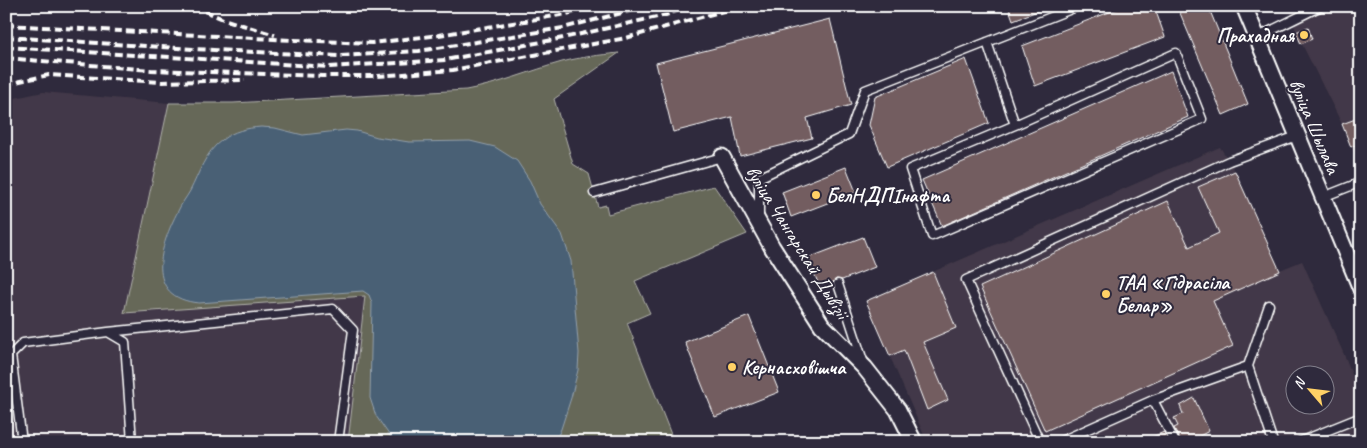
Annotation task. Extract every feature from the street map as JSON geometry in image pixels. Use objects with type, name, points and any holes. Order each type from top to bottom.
[{"type":"street","name":"вуліца Шылава","points":[[1244,6],[1361,289]]},
{"type":"street","name":"вуліца Чангарскай Дывізіі","points":[[722,157],[772,247],[822,325],[864,368],[898,410],[914,442]]},
{"type":"lane","points":[[759,222],[758,178],[849,134],[864,90],[1079,6]]},
{"type":"lane","points":[[1256,38],[1321,6]]},
{"type":"lane","points":[[987,42],[1015,125]]},
{"type":"lane","points":[[1176,53],[1202,119],[932,236],[910,169],[1015,125],[1176,53]]},
{"type":"lane","points":[[1040,442],[966,280],[1228,161],[1297,136]]},
{"type":"lane","points":[[594,193],[722,157]]},
{"type":"lane","points":[[1322,197],[1361,182]]},
{"type":"lane","points":[[838,284],[858,342],[864,368]]},
{"type":"lane","points":[[1269,305],[1248,366],[1273,442]]},
{"type":"lane","points":[[22,442],[11,355],[23,342],[333,309],[353,330],[338,442]]},
{"type":"lane","points":[[108,332],[125,342],[132,442]]},
{"type":"lane","points":[[1059,442],[1153,400],[1248,366]]},
{"type":"lane","points":[[1153,400],[1175,442]]},
{"type":"lane","points":[[1299,442],[1361,417]]},
{"type":"shaded area","points":[[1289,6],[1361,6],[1361,169],[1342,124],[1296,32]]},
{"type":"shaded area","points":[[43,92],[169,103],[125,312],[365,295],[348,442],[6,442],[6,100]]},
{"type":"shaded area","name":"ТАА «Гідрасіла Белар»","points":[[1220,147],[1235,171],[1280,270],[1302,261],[1346,359],[1361,398],[1361,442],[927,442],[866,301]]},
{"type":"green space","points":[[619,53],[554,99],[573,164],[589,174],[598,207],[606,205],[608,214],[714,186],[747,234],[635,281],[650,313],[627,323],[674,442],[348,442],[365,296],[124,313],[169,103],[233,103],[466,90],[569,60]]},
{"type":"water","points":[[261,127],[275,128],[303,135],[346,130],[409,142],[470,141],[495,147],[517,161],[530,181],[540,204],[562,234],[571,261],[579,353],[578,370],[571,398],[555,442],[394,442],[376,416],[370,398],[372,303],[369,295],[363,291],[199,303],[181,299],[170,291],[163,281],[161,268],[162,254],[171,225],[203,164],[216,145],[226,137],[240,130]]},
{"type":"building","points":[[1008,6],[1046,6],[1046,8],[1013,20]]},
{"type":"building","points":[[1125,6],[1154,6],[1165,37],[1035,86],[1022,46]]},
{"type":"building","points":[[1177,6],[1208,6],[1248,104],[1223,115]]},
{"type":"building","points":[[830,19],[851,105],[807,118],[812,138],[740,156],[732,117],[673,132],[656,63]]},
{"type":"building","name":"Прахадная","points":[[1308,27],[1312,39],[1301,44],[1296,32]]},
{"type":"building","points":[[966,59],[989,123],[887,167],[869,125],[875,97]]},
{"type":"building","points":[[1171,71],[1188,117],[942,226],[922,180]]},
{"type":"building","points":[[1361,117],[1361,143],[1351,147],[1342,124]]},
{"type":"building","points":[[846,167],[856,192],[791,217],[782,192]]},
{"type":"building","name":"ТАА «Гідрасіла Белар»","points":[[1235,171],[1280,271],[1213,301],[1233,346],[1045,431],[980,287],[1168,201],[1189,247],[1219,233],[1198,187]]},
{"type":"building","points":[[863,237],[875,267],[842,280],[836,279],[832,283],[820,288],[808,258]]},
{"type":"building","points":[[933,272],[956,328],[923,342],[948,400],[927,410],[904,350],[890,356],[866,301]]},
{"type":"building","name":"Кернасховішча","points":[[749,316],[779,392],[715,417],[685,342]]},
{"type":"building","points":[[1194,398],[1209,431],[1188,442],[1181,442],[1174,428],[1178,426],[1174,418],[1183,414],[1180,406]]},
{"type":"building","points":[[1164,432],[1169,442],[1141,442]]},
{"type":"railway","points":[[194,6],[223,19],[275,35]]},
{"type":"railway","points":[[6,25],[372,43],[439,35],[567,14],[597,6]]},
{"type":"railway","points":[[6,37],[340,56],[419,51],[563,28],[649,6]]},
{"type":"railway","points":[[6,47],[330,67],[445,60],[563,38],[666,15],[690,6]]},
{"type":"railway","points":[[6,58],[151,70],[378,76],[453,70],[626,38],[741,6]]},
{"type":"railway","points":[[6,84],[49,75],[162,82],[245,80]]},
{"type":"place","name":"Прахадная","points":[[1304,35]]},
{"type":"place","name":"БелНДПІнафта","points":[[816,195]]},
{"type":"place","name":"ТАА «Гідрасіла Белар»","points":[[1106,294]]},
{"type":"place","name":"Кернасховішча","points":[[732,367]]}]
